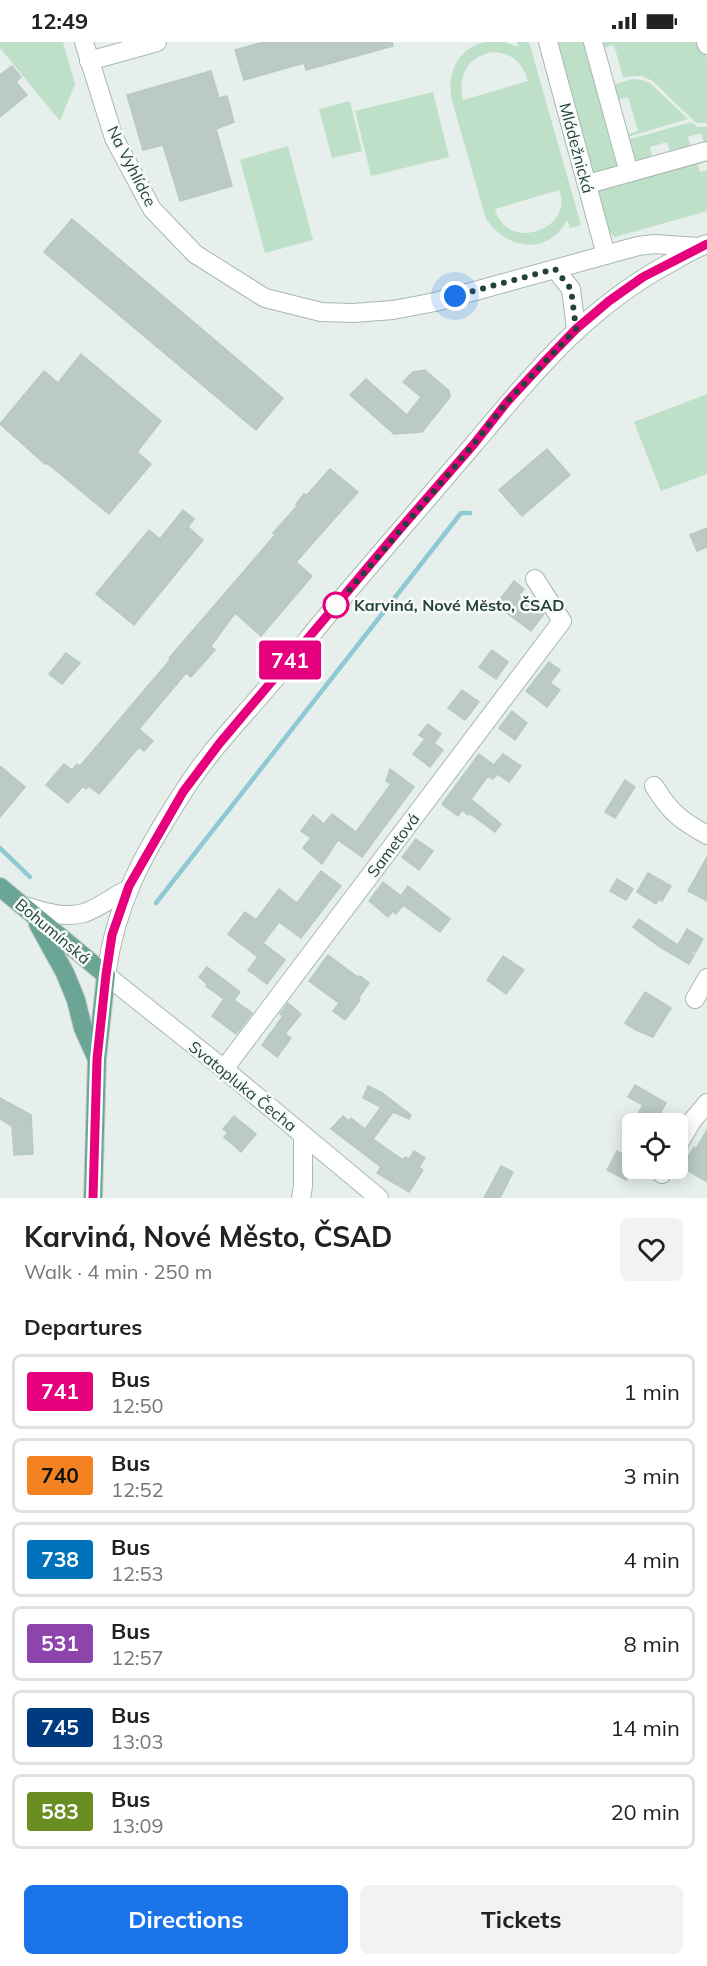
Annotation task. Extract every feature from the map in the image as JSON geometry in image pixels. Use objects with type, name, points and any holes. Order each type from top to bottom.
[{"type":"main road","name":"Bohumínská","points":[[0,886],[106,975]]},
{"type":"main road","points":[[26,909],[65,973],[76,1000],[83,1028],[97,1059]]},
{"type":"main road","points":[[93,1198],[97,1059],[106,975]]},
{"type":"street","name":"Na Vyhlídce","points":[[84,42],[114,138],[152,209],[195,254],[265,298],[321,312],[354,313],[393,310],[435,302],[638,246],[703,245]]},
{"type":"street","points":[[89,61],[157,42]]},
{"type":"street","name":"Mládežnická","points":[[548,42],[606,255]]},
{"type":"street","points":[[593,42],[629,173]]},
{"type":"street","points":[[588,184],[707,151]]},
{"type":"street","points":[[106,975],[112,935],[127,890],[183,792],[219,744],[474,444],[507,402],[576,329],[609,301],[643,277],[703,245]]},
{"type":"street","points":[[555,269],[571,289],[576,329]]},
{"type":"street","name":"Sametová","points":[[224,1069],[562,621],[535,579]]},
{"type":"street","points":[[654,786],[667,806],[679,818],[707,835]]},
{"type":"street","points":[[26,909],[74,915],[96,907],[127,890]]},
{"type":"street","name":"Svatopluka Čecha","points":[[106,975],[224,1069],[379,1198]]},
{"type":"street","points":[[695,999],[707,978]]},
{"type":"street","points":[[688,1128],[706,1107]]},
{"type":"street","points":[[301,1198],[303,1135]]},
{"type":"green space","points":[[0,42],[63,42],[75,84],[60,121],[0,48]]},
{"type":"green space","points":[[485,42],[505,42],[518,47],[517,42],[529,42],[581,225],[570,228],[567,220],[559,232],[539,244],[527,245],[505,237],[486,219],[451,91],[452,72],[456,64],[467,50]],"holes":[[[493,52],[506,54],[516,60],[528,81],[463,100],[462,83],[466,68],[477,58]],[[559,190],[561,204],[557,216],[549,225],[537,231],[524,233],[512,230],[502,222],[495,209]]]},
{"type":"green space","points":[[553,42],[590,42],[618,167],[597,174],[592,172]]},
{"type":"green space","points":[[597,42],[702,42],[707,58],[707,123],[696,123],[653,81],[641,76],[623,78],[614,45],[602,48]]},
{"type":"green space","points":[[632,79],[650,83],[688,119],[624,138],[627,134],[638,131],[628,97],[618,100],[610,86]]},
{"type":"green space","points":[[433,92],[449,157],[371,176],[355,111]]},
{"type":"green space","points":[[350,101],[362,151],[332,158],[319,109]]},
{"type":"green space","points":[[691,122],[698,127],[707,127],[707,147],[705,147],[701,133],[688,137],[691,147],[687,153],[685,147],[674,150],[676,156],[671,154],[667,142],[650,147],[653,159],[635,163],[627,140]]},
{"type":"green space","points":[[288,146],[313,240],[265,253],[240,160]]},
{"type":"green space","points":[[697,162],[700,172],[707,170],[707,211],[615,237],[606,229],[596,190]]},
{"type":"green space","points":[[707,394],[707,474],[661,491],[634,422]]},
{"type":"building","points":[[264,42],[392,42],[393,46],[306,70],[304,63],[244,80],[235,50]]},
{"type":"building","points":[[12,66],[21,77],[16,82],[27,95],[0,117],[0,75]]},
{"type":"building","points":[[211,71],[219,98],[227,96],[234,122],[216,129],[232,186],[180,201],[163,145],[143,150],[127,95]]},
{"type":"building","points":[[72,219],[283,398],[256,430],[44,252]]},
{"type":"building","points":[[81,354],[161,421],[137,452],[151,464],[109,514],[48,464],[45,464],[0,424],[44,371],[58,383]]},
{"type":"building","points":[[425,370],[449,391],[450,397],[422,432],[394,434],[350,395],[366,379],[407,415],[421,397],[403,382],[413,372]]},
{"type":"building","points":[[547,449],[570,475],[522,516],[499,490]]},
{"type":"building","points":[[330,469],[358,492],[296,562],[312,576],[261,636],[235,613],[211,646],[215,650],[191,677],[186,673],[139,729],[153,741],[144,751],[139,747],[99,794],[89,786],[86,789],[83,786],[68,803],[46,785],[64,764],[72,770],[77,764],[80,766],[275,535],[273,533],[298,505],[296,504],[304,494],[307,495]]},
{"type":"building","points":[[183,510],[194,519],[188,527],[203,540],[134,625],[96,594],[149,530],[160,539]]},
{"type":"building","points":[[707,528],[707,547],[697,551],[690,535]]},
{"type":"building","points":[[514,581],[524,589],[519,595],[544,614],[531,631],[496,605]]},
{"type":"building","points":[[492,650],[508,662],[496,679],[479,667]]},
{"type":"building","points":[[66,653],[80,663],[62,684],[49,674]]},
{"type":"building","points":[[549,662],[560,670],[550,683],[560,690],[547,707],[526,691]]},
{"type":"building","points":[[462,690],[479,702],[465,720],[448,708]]},
{"type":"building","points":[[512,711],[527,723],[515,740],[499,728]]},
{"type":"building","points":[[428,724],[441,734],[434,743],[443,750],[430,767],[413,754],[425,739],[419,735]]},
{"type":"building","points":[[479,754],[494,765],[503,754],[521,766],[509,782],[497,774],[493,779],[488,776],[471,799],[501,824],[495,832],[469,813],[468,815],[462,810],[458,816],[442,804]]},
{"type":"building","points":[[0,766],[25,787],[0,817]]},
{"type":"building","points":[[390,769],[414,787],[362,857],[338,840],[322,864],[303,848],[311,838],[301,831],[313,815],[324,824],[332,814],[356,832],[391,784],[386,781]]},
{"type":"building","points":[[625,780],[635,787],[615,818],[605,812]]},
{"type":"building","points":[[416,839],[433,851],[419,870],[402,857]]},
{"type":"building","points":[[707,857],[707,901],[688,891]]},
{"type":"building","points":[[321,871],[341,886],[301,938],[279,922],[263,943],[285,960],[267,984],[248,970],[258,957],[228,934],[245,912],[256,920],[279,889],[297,903]]},
{"type":"building","points":[[648,873],[671,886],[662,901],[659,899],[656,904],[637,892]]},
{"type":"building","points":[[617,879],[633,889],[626,900],[610,891]]},
{"type":"building","points":[[383,882],[401,896],[408,886],[450,919],[440,932],[403,905],[396,914],[393,911],[388,917],[369,901]]},
{"type":"building","points":[[639,919],[678,945],[687,929],[703,939],[695,953],[692,951],[694,955],[689,964],[660,947],[633,927]]},
{"type":"building","points":[[328,955],[369,983],[345,1020],[333,1011],[339,1003],[309,981]]},
{"type":"building","points":[[503,956],[524,970],[506,994],[487,980]]},
{"type":"building","points":[[207,967],[240,992],[234,1000],[252,1013],[236,1034],[212,1016],[224,999],[206,986],[208,985],[199,977]]},
{"type":"building","points":[[645,992],[671,1008],[653,1037],[625,1023]]},
{"type":"building","points":[[288,1003],[301,1014],[285,1034],[291,1038],[277,1057],[262,1045],[283,1016],[280,1014]]},
{"type":"building","points":[[635,1085],[666,1103],[660,1113],[638,1113],[643,1105],[628,1097]]},
{"type":"building","points":[[368,1086],[382,1093],[411,1115],[409,1119],[393,1112],[373,1139],[403,1160],[405,1157],[409,1159],[414,1151],[425,1158],[419,1167],[423,1170],[409,1192],[377,1173],[381,1167],[331,1129],[343,1116],[349,1121],[351,1118],[365,1129],[381,1107],[363,1098]]},
{"type":"building","points":[[0,1098],[31,1115],[33,1154],[14,1155],[12,1126],[0,1119]]},
{"type":"building","points":[[234,1116],[256,1134],[241,1152],[224,1137],[228,1133],[223,1129]]},
{"type":"building","points":[[707,1130],[707,1182],[688,1171],[688,1157],[694,1147],[696,1149]]},
{"type":"building","points":[[617,1151],[622,1154],[622,1178],[607,1170]]},
{"type":"building","points":[[501,1166],[513,1172],[500,1198],[484,1198]]},
{"type":"waterway","points":[[156,903],[461,513],[470,513]]},
{"type":"waterway","points":[[0,848],[30,877]]},
{"type":"bus line","name":"741","points":[[93,1198],[97,1059],[112,935],[129,886],[183,792],[219,744],[474,444],[507,402],[545,361],[576,329],[609,301],[643,277],[707,244]]},
{"type":"place","name":"Karviná, Nové Město, ČSAD","points":[[336,605]]},
{"type":"route","points":[[336,605],[329,614],[507,402],[576,329],[571,289],[555,269],[455,296]]}]
